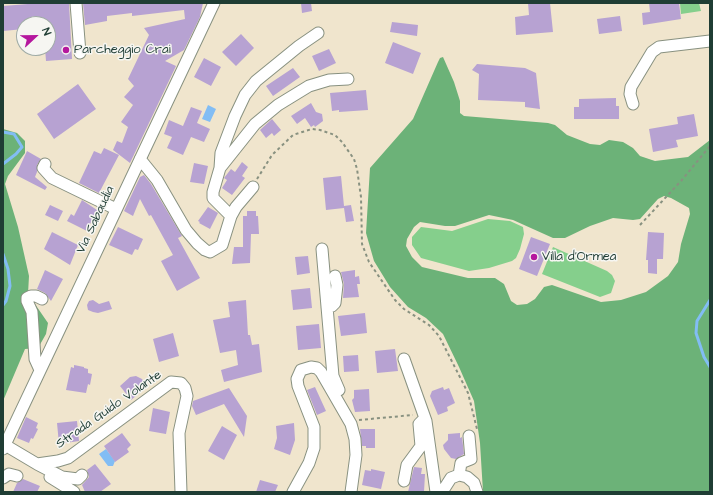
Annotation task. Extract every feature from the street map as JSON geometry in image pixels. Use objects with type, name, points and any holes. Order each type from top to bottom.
[{"type":"street","points":[[76,3],[80,53]]},
{"type":"street","name":"Via Sabaudia","points":[[4,447],[214,3]]},
{"type":"street","points":[[231,242],[239,214],[212,196],[220,168],[221,154],[235,116],[246,95],[256,81],[299,46],[318,33]]},
{"type":"street","points":[[633,104],[630,94],[631,87],[652,52],[659,47],[710,41]]},
{"type":"street","points":[[220,168],[254,124],[278,105],[309,86],[329,80],[348,78]]},
{"type":"street","points":[[140,159],[157,180],[186,230],[205,250],[214,251],[222,245],[233,211],[253,187]]},
{"type":"street","points":[[45,164],[43,168],[52,178],[116,209]]},
{"type":"street","points":[[322,249],[334,381],[351,409],[352,413],[349,419]]},
{"type":"street","points":[[327,307],[332,306],[334,303],[337,285],[335,276]]},
{"type":"street","points":[[40,370],[35,359],[32,312],[27,298],[36,296],[42,299]]},
{"type":"street","points":[[404,359],[424,417],[436,492]]},
{"type":"street","points":[[293,492],[313,454],[315,438],[314,427],[298,386],[297,379],[301,370],[311,367],[317,368],[321,372],[349,419],[355,439],[356,455],[351,492]]},
{"type":"street","name":"Strada Guido Volante","points":[[37,464],[58,462],[68,458],[167,385],[177,382],[183,385],[187,392],[180,433],[181,492]]},
{"type":"street","points":[[404,481],[407,465],[421,446],[419,424],[424,417]]},
{"type":"street","points":[[459,475],[461,464],[471,459],[473,436]]},
{"type":"street","points":[[4,447],[62,477],[78,479],[82,475]]},
{"type":"street","points":[[37,464],[43,472],[74,492]]},
{"type":"street","points":[[3,478],[9,474],[17,476]]},
{"type":"street","points":[[442,492],[451,478],[459,475],[474,483],[477,492]]},
{"type":"path","points":[[253,187],[272,155],[293,135],[305,130],[320,130],[335,135],[342,142],[354,159],[357,169],[362,197],[362,244],[369,262],[395,300],[404,309],[429,325],[439,336],[468,393],[475,418],[473,436]]},
{"type":"path","points":[[640,225],[681,181],[710,146]]},
{"type":"path","points":[[349,419],[424,417]]},
{"type":"green space","points":[[680,3],[699,3],[701,11],[681,14]]},
{"type":"green space","points":[[443,57],[454,82],[460,101],[460,113],[464,116],[548,123],[555,125],[567,135],[590,144],[600,145],[609,140],[623,142],[633,148],[640,156],[655,161],[688,157],[710,140],[710,492],[483,492],[480,443],[474,401],[459,367],[443,334],[426,318],[408,307],[390,287],[374,261],[366,233],[370,168],[413,119],[440,58]],"holes":[[[664,196],[671,198],[689,208],[690,214],[681,244],[678,262],[668,276],[646,292],[621,300],[601,302],[552,285],[544,287],[535,299],[527,304],[517,305],[511,301],[504,284],[495,278],[468,278],[422,267],[412,257],[406,246],[407,239],[414,227],[420,222],[455,226],[489,215],[513,220],[553,238],[565,238],[590,226],[613,218],[633,220],[640,219],[658,199]]]},
{"type":"green space","points":[[3,129],[17,133],[25,141],[25,153],[8,176],[5,184],[18,227],[29,276],[28,294],[48,323],[46,334],[38,348],[25,349],[3,401]]},
{"type":"green space","points":[[488,219],[510,221],[523,227],[524,234],[520,249],[516,258],[512,261],[489,268],[469,271],[421,258],[412,245],[412,237],[421,227],[452,231]]},
{"type":"green space","points":[[553,247],[607,271],[612,275],[615,281],[611,293],[600,297],[542,274]]},
{"type":"water","points":[[208,105],[216,109],[210,122],[202,119]]},
{"type":"water","points":[[106,449],[115,461],[113,466],[108,466],[99,454]]},
{"type":"building","points":[[40,3],[69,3],[72,59],[46,61],[46,56],[56,56],[56,16],[16,16],[16,30],[3,31],[3,6]]},
{"type":"building","points":[[83,3],[203,3],[200,17],[184,50],[165,61],[176,66],[130,163],[113,150],[117,141],[122,143],[128,127],[121,122],[133,105],[124,97],[134,86],[128,79],[149,35],[144,28],[185,19],[184,10],[132,16],[132,13],[107,16],[107,21],[85,25]]},
{"type":"building","points":[[301,3],[311,3],[312,11],[302,13]]},
{"type":"building","points":[[528,3],[550,3],[553,32],[516,35],[515,17],[529,15]]},
{"type":"building","points":[[649,3],[679,3],[681,19],[643,25],[642,13],[650,12]]},
{"type":"building","points":[[620,16],[622,31],[599,34],[597,19]]},
{"type":"building","points":[[392,22],[418,25],[417,36],[390,32]]},
{"type":"building","points":[[241,34],[254,48],[236,66],[222,52]]},
{"type":"building","points":[[393,42],[421,53],[413,74],[385,63]]},
{"type":"building","points":[[329,49],[336,63],[319,71],[312,56]]},
{"type":"building","points":[[204,58],[221,67],[211,86],[194,77]]},
{"type":"building","points":[[477,64],[525,68],[536,73],[540,109],[525,107],[525,102],[478,100],[479,74],[472,70]]},
{"type":"building","points":[[293,68],[300,77],[273,96],[266,86]]},
{"type":"building","points":[[78,84],[96,109],[54,139],[37,114]]},
{"type":"building","points":[[366,90],[368,110],[332,111],[330,93]]},
{"type":"building","points":[[616,98],[616,106],[619,106],[619,119],[574,119],[574,107],[579,107],[579,99]]},
{"type":"building","points":[[311,103],[316,112],[322,114],[323,121],[315,127],[314,125],[311,127],[305,118],[297,124],[291,116]]},
{"type":"building","points":[[191,107],[202,111],[197,123],[210,129],[204,142],[191,137],[183,155],[167,148],[172,137],[164,134],[169,120],[183,126]]},
{"type":"building","points":[[694,114],[698,136],[676,140],[678,147],[653,152],[649,129],[678,124],[677,117]]},
{"type":"building","points":[[272,119],[281,130],[274,136],[272,133],[266,138],[260,130]]},
{"type":"building","points":[[104,148],[119,155],[99,193],[79,183],[94,151],[101,154]]},
{"type":"building","points":[[27,151],[41,159],[37,165],[35,177],[47,187],[45,190],[16,175]]},
{"type":"building","points":[[242,162],[248,167],[242,176],[245,178],[232,195],[222,188],[227,180],[224,178],[231,169],[235,172]]},
{"type":"building","points":[[194,163],[208,166],[204,184],[190,182]]},
{"type":"building","points":[[144,175],[182,236],[178,238],[200,278],[177,291],[161,261],[173,255],[151,215],[149,216],[140,199],[133,216],[124,211],[140,177]]},
{"type":"building","points":[[341,176],[344,206],[351,205],[354,221],[346,222],[344,208],[326,210],[323,178]]},
{"type":"building","points":[[82,200],[100,212],[94,223],[91,222],[87,231],[67,221],[71,214],[74,216]]},
{"type":"building","points":[[50,205],[63,211],[58,221],[45,215]]},
{"type":"building","points":[[208,207],[218,213],[210,229],[198,221]]},
{"type":"building","points":[[247,211],[256,211],[256,216],[258,216],[259,234],[251,234],[250,263],[232,264],[234,247],[243,247],[243,216],[247,216]]},
{"type":"building","points":[[118,227],[143,239],[138,250],[135,249],[132,255],[109,245]]},
{"type":"building","points":[[52,232],[78,245],[70,265],[44,249]]},
{"type":"building","points":[[648,232],[664,233],[663,259],[657,259],[657,274],[648,273],[648,260],[646,260]]},
{"type":"building","name":"Villa d'Ormea","points":[[531,237],[550,244],[537,276],[519,269]]},
{"type":"building","points":[[308,256],[310,273],[297,275],[295,257]]},
{"type":"building","points":[[45,270],[63,279],[51,301],[45,293],[37,289]]},
{"type":"building","points":[[355,270],[355,277],[359,276],[360,284],[357,284],[359,297],[343,298],[344,284],[341,272]]},
{"type":"building","points":[[310,288],[312,308],[293,310],[291,290]]},
{"type":"building","points":[[93,300],[99,304],[109,301],[112,309],[98,313],[88,310],[87,305],[89,301]]},
{"type":"building","points":[[246,300],[248,335],[250,335],[252,345],[259,344],[262,372],[224,382],[221,370],[238,365],[236,350],[220,353],[213,320],[230,317],[228,302]]},
{"type":"building","points":[[365,313],[367,333],[341,336],[338,316]]},
{"type":"building","points":[[319,324],[321,348],[298,350],[296,326]]},
{"type":"building","points":[[173,333],[179,356],[159,362],[153,339]]},
{"type":"building","points":[[395,349],[398,371],[377,373],[375,351]]},
{"type":"building","points":[[358,355],[359,371],[344,372],[343,356]]},
{"type":"building","points":[[74,365],[88,369],[88,373],[92,374],[90,385],[88,384],[86,393],[66,390],[71,367],[74,368]]},
{"type":"building","points":[[136,376],[142,379],[147,387],[131,400],[120,386],[130,377]]},
{"type":"building","points":[[315,387],[326,411],[317,415],[307,390]]},
{"type":"building","points":[[443,387],[444,390],[449,388],[455,403],[447,407],[448,411],[438,415],[430,396],[432,391]]},
{"type":"building","points":[[229,388],[247,416],[244,437],[224,404],[196,415],[192,406],[193,401]]},
{"type":"building","points":[[369,389],[370,411],[355,412],[352,400],[354,398],[354,390]]},
{"type":"building","points":[[153,408],[170,412],[166,434],[149,431]]},
{"type":"building","points":[[26,417],[38,423],[36,428],[38,429],[33,439],[31,438],[29,443],[17,438]]},
{"type":"building","points":[[77,421],[79,441],[59,444],[57,423]]},
{"type":"building","points":[[294,423],[295,440],[290,455],[274,449],[277,438],[276,426]]},
{"type":"building","points":[[222,426],[237,435],[224,460],[208,451]]},
{"type":"building","points":[[360,429],[375,429],[375,448],[366,448],[366,446],[362,446]]},
{"type":"building","points":[[122,433],[131,445],[127,449],[129,452],[115,462],[104,446]]},
{"type":"building","points":[[460,433],[460,438],[462,437],[464,454],[456,459],[451,458],[444,449],[443,445],[448,440],[448,434]]},
{"type":"building","points":[[95,464],[111,484],[100,492],[85,492],[82,485],[89,477],[87,470]]},
{"type":"building","points":[[414,467],[422,468],[421,474],[425,474],[424,492],[408,492]]},
{"type":"building","points":[[371,469],[385,472],[381,489],[362,485],[365,470],[371,471]]},
{"type":"building","points":[[23,479],[40,486],[37,492],[13,492],[17,483]]},
{"type":"building","points":[[260,480],[278,485],[275,492],[256,492]]},
{"type":"waterway","points":[[3,132],[14,134],[22,147],[16,154],[3,164]]},
{"type":"waterway","points":[[3,254],[8,269],[10,286],[6,301],[3,305]]},
{"type":"waterway","points":[[710,300],[697,321],[696,333],[704,357],[710,367]]},
{"type":"place","name":"Parcheggio Crai","points":[[66,50]]},
{"type":"place","name":"Villa d'Ormea","points":[[534,257]]}]
